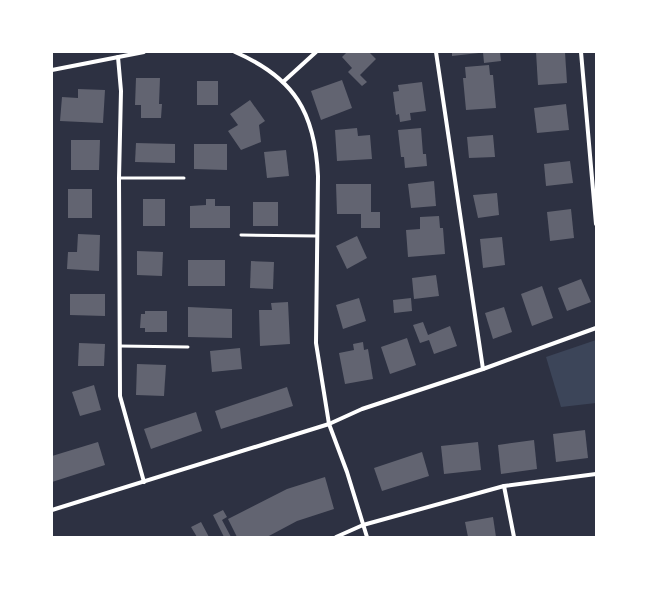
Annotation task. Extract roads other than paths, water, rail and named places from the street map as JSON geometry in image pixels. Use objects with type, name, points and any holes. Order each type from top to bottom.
[{"type":"street","points":[[52,70],[144,52]]},
{"type":"street","points":[[236,52],[248,57],[268,69],[283,82],[299,102],[314,136],[318,176],[316,343],[329,424],[348,472],[367,537]]},
{"type":"street","points":[[283,82],[316,52]]},
{"type":"street","points":[[436,52],[483,369]]},
{"type":"street","points":[[581,52],[596,224]]},
{"type":"street","points":[[118,57],[121,91],[119,178],[120,396],[144,482]]},
{"type":"street","points":[[52,510],[329,424],[362,409],[483,369],[596,328]]},
{"type":"street","points":[[336,537],[363,525],[504,486],[596,474]]},
{"type":"street","points":[[504,486],[514,537]]},
{"type":"lane","points":[[119,178],[184,178]]},
{"type":"lane","points":[[241,235],[317,236]]},
{"type":"lane","points":[[120,346],[188,347]]}]
